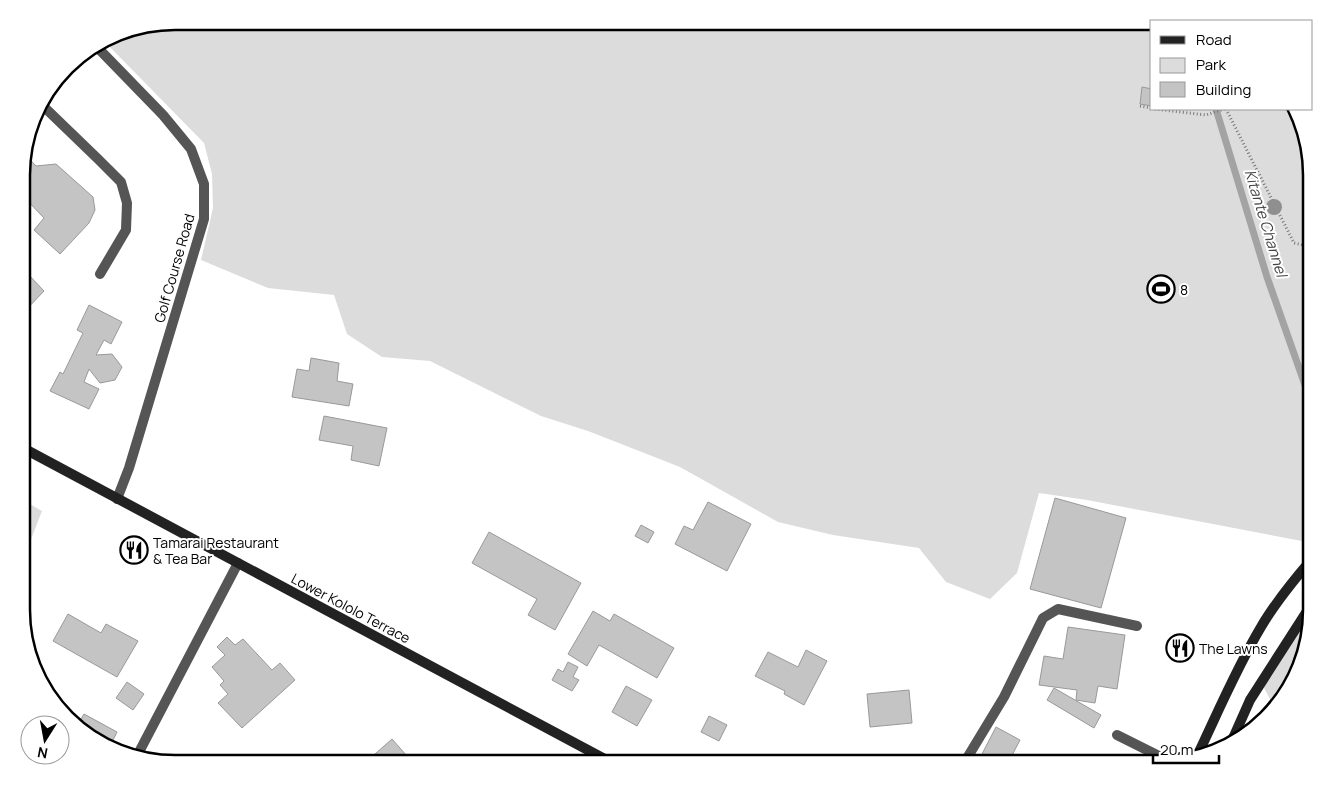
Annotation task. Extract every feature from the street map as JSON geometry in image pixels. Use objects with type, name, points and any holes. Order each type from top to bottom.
[{"type":"street","name":"Golf Course Road","points":[[100,50],[163,115],[191,149],[204,184],[204,219],[129,468],[117,499]]},
{"type":"street","points":[[46,109],[121,182],[127,203],[126,230],[100,274]]},
{"type":"street","name":"Lower Kololo Terrace","points":[[30,452],[597,755]]},
{"type":"street","points":[[140,751],[238,563]]},
{"type":"street","points":[[1201,748],[1261,626],[1303,570]]},
{"type":"street","points":[[969,755],[1004,697],[1044,618],[1058,609],[1137,626]]},
{"type":"street","points":[[1235,733],[1250,700],[1303,617]]},
{"type":"street","points":[[1117,735],[1157,755]]},
{"type":"path","points":[[1140,106],[1150,108]]},
{"type":"path","points":[[1164,110],[1206,115],[1222,110]]},
{"type":"path","points":[[1226,110],[1294,243],[1303,245]]},
{"type":"green space","points":[[166,30],[1150,30],[1150,110],[1288,110],[1298,137],[1303,166],[1303,541],[1087,500],[1039,493],[1017,573],[990,599],[946,582],[919,548],[833,535],[778,522],[680,467],[588,431],[541,416],[430,361],[382,357],[347,334],[334,295],[268,288],[201,260],[213,208],[212,174],[204,143],[109,46],[128,38]]},
{"type":"green space","points":[[30,504],[42,511],[30,542]]},
{"type":"green space","points":[[1303,622],[1298,648],[1292,665],[1284,682],[1271,701],[1262,684]]},
{"type":"building","points":[[1142,87],[1150,89],[1150,106],[1140,104]]},
{"type":"building","points":[[31,160],[36,166],[56,164],[93,197],[95,210],[89,223],[60,254],[34,230],[44,218],[30,203]]},
{"type":"building","points":[[30,276],[44,291],[30,306]]},
{"type":"building","points":[[89,305],[122,322],[111,344],[104,340],[96,355],[112,354],[122,367],[115,380],[100,383],[89,369],[84,382],[99,389],[89,409],[50,391],[60,372],[63,374],[83,333],[77,330]]},
{"type":"building","points":[[311,358],[339,363],[337,381],[353,384],[349,406],[292,397],[297,369],[309,371]]},
{"type":"building","points":[[324,416],[387,428],[379,466],[351,460],[353,446],[319,440]]},
{"type":"building","points":[[1055,498],[1126,518],[1101,608],[1030,589]]},
{"type":"building","points":[[708,502],[751,524],[727,571],[675,544],[684,526],[693,530]]},
{"type":"building","points":[[641,525],[654,532],[648,543],[635,536]]},
{"type":"building","points":[[489,532],[581,583],[555,630],[528,615],[537,599],[472,563]]},
{"type":"building","points":[[593,611],[610,621],[614,614],[674,648],[657,678],[599,645],[587,666],[568,654]]},
{"type":"building","points":[[68,614],[101,633],[106,624],[138,641],[117,677],[53,641]]},
{"type":"building","points":[[1068,627],[1125,635],[1117,689],[1098,686],[1095,703],[1076,700],[1077,690],[1039,685],[1044,656],[1063,659]]},
{"type":"building","points":[[227,637],[235,645],[243,639],[272,670],[280,663],[295,680],[242,728],[218,703],[228,694],[220,685],[224,681],[212,667],[225,655],[217,647]]},
{"type":"building","points":[[806,650],[827,661],[804,705],[784,694],[785,691],[755,676],[768,652],[798,667]]},
{"type":"building","points":[[568,662],[578,667],[573,677],[579,680],[572,691],[552,680],[558,669],[563,672]]},
{"type":"building","points":[[127,682],[144,694],[133,710],[116,698]]},
{"type":"building","points":[[626,686],[652,700],[637,726],[612,712]]},
{"type":"building","points":[[1054,688],[1101,715],[1094,728],[1047,700]]},
{"type":"building","points":[[909,690],[912,723],[870,727],[867,694]]},
{"type":"building","points":[[84,714],[117,732],[113,741],[102,736],[81,720]]},
{"type":"building","points":[[709,716],[727,725],[719,741],[701,732]]},
{"type":"building","points":[[996,727],[1020,740],[1012,755],[982,754]]},
{"type":"building","points":[[392,739],[406,755],[374,755]]},
{"type":"waterway","name":"Kitante Channel","points":[[1216,110],[1267,277],[1303,379]]},
{"type":"place","name":"8","points":[[1161,289]]},
{"type":"place","name":"Tamarai Restaurant & Tea Bar","points":[[134,550]]},
{"type":"place","name":"The Lawns","points":[[1180,648]]}]
